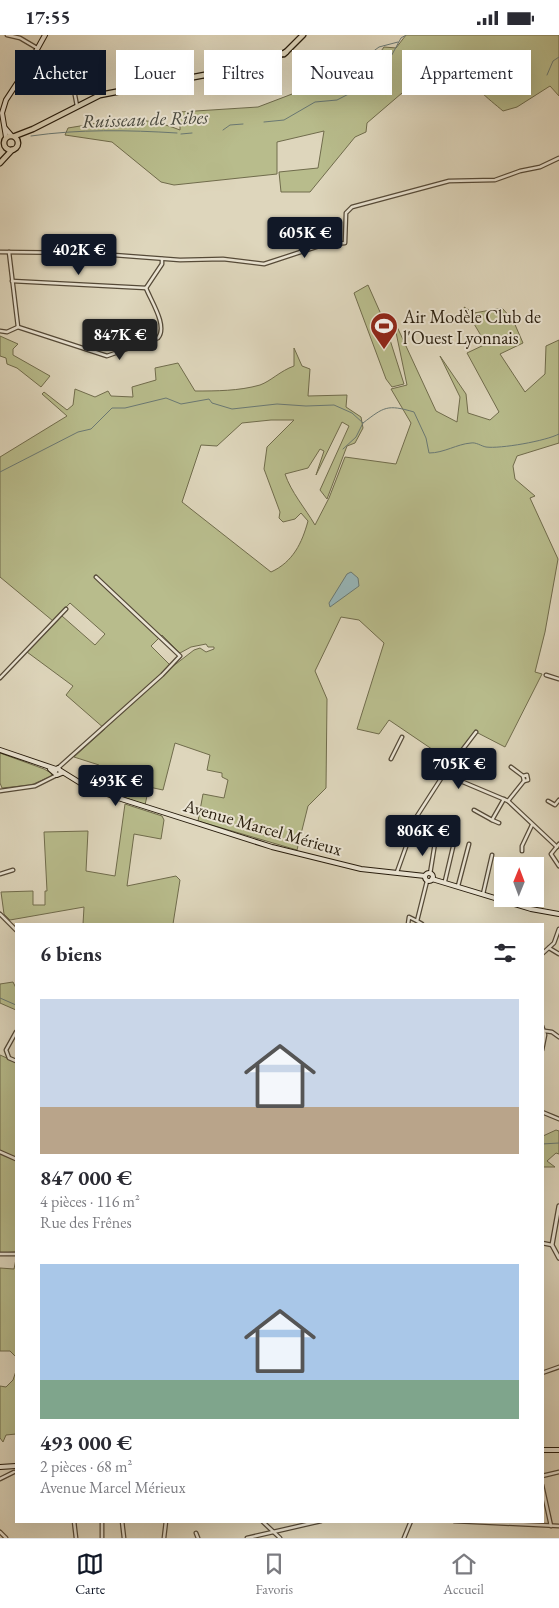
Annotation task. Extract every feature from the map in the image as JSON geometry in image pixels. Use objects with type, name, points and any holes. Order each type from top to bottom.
[{"type":"main road","points":[[38,49],[45,35]]},
{"type":"main road","points":[[282,54],[303,35]]},
{"type":"main road","points":[[15,87],[6,100],[2,113],[3,124],[10,136],[18,141]]},
{"type":"main road","points":[[0,163],[5,147],[3,141],[10,136],[33,129],[77,106],[116,90]]},
{"type":"main road","points":[[0,163],[16,148],[18,141],[33,129]]},
{"type":"main road","points":[[5,147],[12,150]]},
{"type":"main road","name":"Avenue Marcel Mérieux","points":[[0,750],[46,766],[116,797],[272,847],[361,869],[425,876]]},
{"type":"main road","points":[[432,879],[430,874],[425,876],[427,881],[432,879],[446,881],[531,909],[559,914]]},
{"type":"main road","points":[[544,1450],[559,1450]]},
{"type":"main road","points":[[0,1467],[15,1466]]},
{"type":"street","points":[[7,35],[20,38],[38,49]]},
{"type":"street","points":[[75,95],[77,106]]},
{"type":"street","points":[[0,252],[88,253],[162,259],[224,259],[258,264],[270,263],[322,245],[345,243],[346,213],[352,207],[449,181],[495,180],[520,171],[549,164],[559,158]]},
{"type":"street","points":[[9,252],[18,327]]},
{"type":"street","points":[[146,288],[162,264],[162,259]]},
{"type":"street","points":[[12,281],[146,288]]},
{"type":"street","points":[[0,331],[7,332],[18,327],[107,356],[158,338],[161,335],[162,326],[146,288]]},
{"type":"street","points":[[0,791],[35,786],[58,772],[180,656],[96,577]]},
{"type":"street","points":[[0,679],[66,609]]},
{"type":"street","points":[[546,675],[559,679]]},
{"type":"street","points":[[397,872],[417,817],[444,774],[476,732]]},
{"type":"street","points":[[391,759],[402,737]]},
{"type":"street","points":[[508,801],[524,781],[523,777],[511,767]]},
{"type":"street","points":[[444,774],[508,801],[532,825],[558,846],[552,854],[559,865]]},
{"type":"street","points":[[492,819],[504,799]]},
{"type":"street","points":[[548,801],[555,805],[559,800]]},
{"type":"street","points":[[474,810],[499,823]]},
{"type":"street","points":[[522,851],[522,846],[532,825]]},
{"type":"street","points":[[430,874],[435,843]]},
{"type":"street","points":[[458,885],[469,844]]},
{"type":"street","points":[[446,881],[453,847]]},
{"type":"street","points":[[483,894],[492,855]]},
{"type":"street","points":[[0,874],[13,870]]},
{"type":"street","points":[[417,921],[427,881]]},
{"type":"street","points":[[0,914],[15,929]]},
{"type":"street","points":[[408,923],[409,917],[420,923]]},
{"type":"street","points":[[544,952],[554,943],[559,929]]},
{"type":"street","points":[[549,948],[559,954]]},
{"type":"street","points":[[544,1037],[545,1031],[552,1032],[559,1037]]},
{"type":"street","points":[[15,1034],[6,1050],[9,1058],[15,1061]]},
{"type":"street","points":[[544,1112],[559,1119]]},
{"type":"street","points":[[0,1152],[15,1159]]},
{"type":"street","points":[[559,1206],[552,1245],[559,1258]]},
{"type":"street","points":[[544,1243],[552,1245]]},
{"type":"street","points":[[0,1254],[15,1254]]},
{"type":"street","points":[[544,1372],[559,1367]]},
{"type":"street","points":[[0,1479],[14,1472]]},
{"type":"street","points":[[544,1476],[559,1472]]},
{"type":"street","points":[[544,1495],[550,1526]]},
{"type":"street","points":[[74,1523],[76,1538]]},
{"type":"street","points":[[102,1523],[102,1538]]},
{"type":"street","points":[[122,1523],[124,1538]]},
{"type":"street","points":[[164,1538],[166,1523]]},
{"type":"street","points":[[264,1523],[280,1538]]},
{"type":"street","points":[[247,1538],[311,1523]]},
{"type":"street","points":[[404,1538],[410,1523]]},
{"type":"street","points":[[492,1523],[559,1526]]},
{"type":"street","points":[[0,1532],[6,1538]]},
{"type":"street","points":[[196,1533],[198,1538]]},
{"type":"green space","points":[[406,35],[559,35],[559,96],[550,86],[517,107],[503,111],[485,95],[531,95],[531,50],[402,50],[402,93],[367,123],[366,132],[355,137],[310,192],[281,192],[279,172],[318,168],[324,131],[277,142],[277,174],[174,185],[161,182],[112,142],[65,135],[68,128],[124,120],[151,122],[180,130],[180,112],[258,107],[292,94],[392,95],[392,50],[382,50],[384,47],[396,48]]},
{"type":"green space","name":"Air Modèle Club de l'Ouest Lyonnais","points":[[368,285],[384,321],[404,384],[392,387],[386,379],[354,293]]},
{"type":"green space","points":[[464,307],[474,313],[502,308],[513,320],[523,343],[500,354],[525,392],[545,374],[546,346],[559,340],[559,443],[517,456],[513,466],[515,479],[535,496],[530,498],[558,559],[545,632],[535,672],[542,674],[505,747],[476,732],[451,762],[389,720],[379,734],[357,729],[384,643],[359,620],[341,617],[315,671],[327,699],[326,788],[308,806],[297,850],[198,821],[203,794],[224,798],[228,780],[222,777],[222,773],[207,770],[210,755],[175,743],[163,790],[149,787],[145,805],[92,785],[99,765],[74,757],[105,729],[66,695],[73,686],[27,652],[62,616],[95,645],[105,634],[70,603],[53,621],[0,577],[0,457],[67,416],[42,394],[44,392],[67,410],[73,405],[75,389],[95,397],[108,391],[111,396],[133,397],[132,387],[156,380],[155,368],[178,363],[195,391],[244,388],[260,385],[294,366],[294,348],[302,366],[310,369],[308,396],[347,395],[346,407],[361,417],[363,428],[355,443],[347,446],[327,499],[320,490],[349,426],[342,422],[316,475],[324,451],[320,449],[308,468],[285,474],[294,494],[315,525],[329,498],[345,457],[396,464],[411,423],[391,389],[407,385],[393,318],[436,411],[457,422],[460,397],[440,356],[466,394],[468,413],[490,420],[499,412],[467,353],[486,344]],"holes":[[[294,420],[267,447],[264,469],[280,512],[279,518],[283,522],[295,519],[301,513],[308,521],[296,551],[285,563],[271,572],[182,502],[201,445],[217,446],[242,423]],[[162,635],[180,653],[191,647],[206,644],[208,647],[214,647],[214,649],[206,652],[200,648],[194,650],[172,667],[151,646]]]},
{"type":"green space","points":[[0,336],[18,344],[13,349],[13,355],[50,376],[41,387],[17,368],[7,364],[6,358],[0,356]]},
{"type":"green space","points":[[0,753],[44,769],[51,773],[52,776],[31,785],[2,788],[0,783]]},
{"type":"green space","points":[[125,804],[162,816],[164,820],[161,839],[134,834],[127,886],[176,876],[180,880],[173,923],[83,923],[84,907],[10,920],[4,914],[1,892],[33,891],[33,905],[45,905],[45,891],[47,891],[44,832],[88,831],[86,871],[115,876]]},
{"type":"green space","points":[[13,982],[15,986],[15,1010],[0,1003],[0,984]]},
{"type":"green space","points":[[0,1055],[15,1062],[15,1252],[0,1253]]},
{"type":"green space","points":[[556,1130],[559,1131],[559,1154],[556,1153],[547,1161],[555,1167],[544,1167],[544,1136]]},
{"type":"green space","points":[[15,1264],[15,1356],[10,1351],[0,1351],[0,1268],[14,1269]]},
{"type":"green space","points":[[15,1374],[15,1434],[6,1435],[3,1442],[0,1438],[0,1386],[6,1387],[13,1380]]},
{"type":"water","points":[[351,572],[358,578],[359,586],[330,607],[329,603],[347,574]]},
{"type":"waterway","name":"Ruisseau de Ribes","points":[[264,122],[284,120],[315,102],[337,100],[370,83],[388,62],[401,38],[406,35]]},
{"type":"waterway","points":[[375,50],[379,47],[398,42]]},
{"type":"waterway","points":[[547,75],[553,61],[559,57]]},
{"type":"waterway","name":"Ruisseau de Ribes","points":[[223,130],[230,125],[243,124]]},
{"type":"waterway","name":"Ruisseau de Ribes","points":[[31,136],[67,132],[104,131],[177,133]]},
{"type":"waterway","name":"Ruisseau de Ribes","points":[[181,134],[192,133]]},
{"type":"waterway","points":[[0,472],[78,432],[91,429],[112,408],[125,408],[166,398],[181,404],[209,399],[212,403],[232,409],[277,404],[334,405],[352,413],[363,423],[381,410],[398,408],[414,412],[426,438],[429,453],[440,452],[471,443],[486,447],[512,446],[534,442],[559,434]]},
{"type":"waterway","points":[[343,449],[356,437],[363,423]]},
{"type":"waterway","points":[[0,998],[15,1005]]},
{"type":"waterway","points":[[544,1144],[559,1143]]},
{"type":"place","name":"Air Modèle Club de l'Ouest Lyonnais","points":[[384,350]]}]
